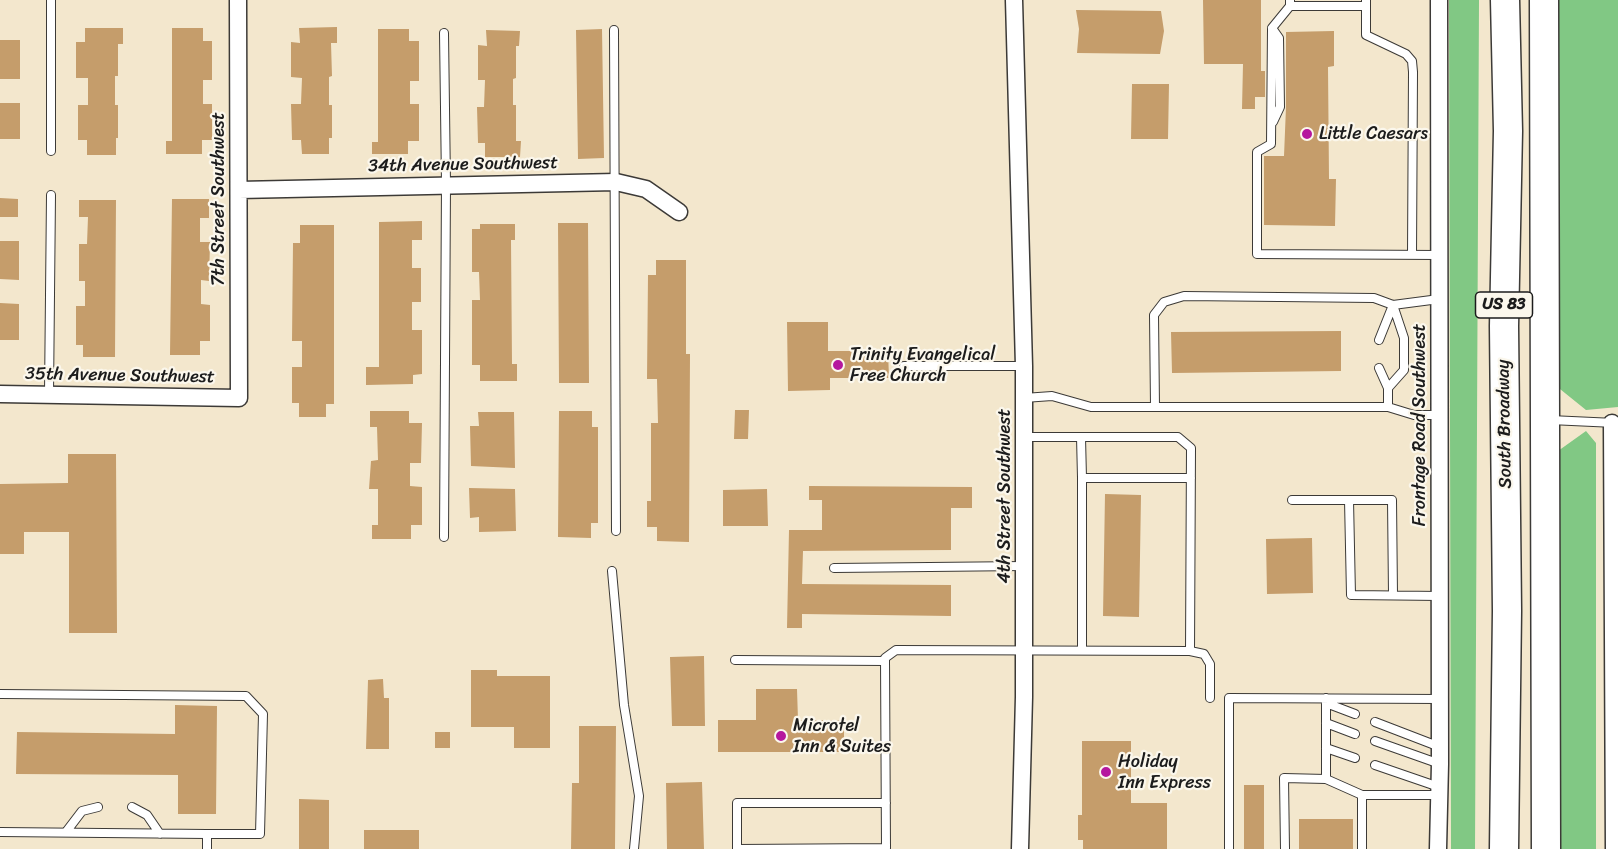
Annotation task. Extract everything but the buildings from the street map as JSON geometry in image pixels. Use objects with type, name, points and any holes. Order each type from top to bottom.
[{"type":"highway","name":"South Broadway","points":[[1504,849],[1507,611],[1504,326],[1508,131],[1505,0]]},
{"type":"highway","points":[[1522,0],[1522,123],[1544,248]]},
{"type":"highway","name":"US 83","points":[[1544,0],[1546,849]]},
{"type":"highway","points":[[1508,131],[1522,235],[1519,400],[1524,417],[1545,420]]},
{"type":"street","name":"7th Street Southwest","points":[[238,0],[239,398]]},
{"type":"street","name":"4th Street Southwest","points":[[1014,0],[1024,366],[1025,566],[1020,849]]},
{"type":"street","name":"Frontage Road Southwest","points":[[1438,849],[1440,756],[1439,0]]},
{"type":"street","name":"34th Avenue Southwest","points":[[239,190],[616,182],[646,189],[679,212]]},
{"type":"street","name":"35th Avenue Southwest","points":[[0,394],[239,398]]},
{"type":"street","points":[[1614,849],[1615,423]]},
{"type":"lane","points":[[51,0],[51,151]]},
{"type":"lane","points":[[1412,255],[1412,61],[1406,54],[1365,35],[1366,3],[1290,3],[1272,28],[1271,144],[1257,152],[1257,254],[1412,255],[1439,255]]},
{"type":"lane","points":[[614,30],[616,531]]},
{"type":"lane","points":[[444,33],[446,184],[444,537]]},
{"type":"lane","points":[[49,394],[51,195]]},
{"type":"lane","points":[[1155,407],[1154,315],[1164,302],[1184,296],[1362,297],[1393,304],[1439,299]]},
{"type":"lane","points":[[1379,340],[1393,304]]},
{"type":"lane","points":[[1388,388],[1404,370],[1404,338],[1393,304]]},
{"type":"lane","points":[[904,366],[1024,366]]},
{"type":"lane","points":[[1379,368],[1388,388],[1388,407]]},
{"type":"lane","points":[[1024,398],[1052,396],[1091,407],[1388,407],[1414,416],[1440,415]]},
{"type":"lane","points":[[1545,420],[1615,423]]},
{"type":"lane","points":[[1024,437],[1178,437],[1191,448],[1190,651]]},
{"type":"lane","points":[[1081,437],[1082,650]]},
{"type":"lane","points":[[1082,478],[1191,478]]},
{"type":"lane","points":[[1292,500],[1392,500],[1394,595]]},
{"type":"lane","points":[[1349,500],[1351,595],[1440,596]]},
{"type":"lane","points":[[834,568],[1025,566]]},
{"type":"lane","points":[[612,571],[624,705],[639,796],[634,849]]},
{"type":"lane","points":[[886,803],[737,803],[737,848],[886,848],[886,803],[885,658],[896,650],[1190,651],[1204,654],[1210,664],[1210,698]]},
{"type":"lane","points":[[735,660],[885,661]]},
{"type":"lane","points":[[0,831],[260,834],[263,714],[246,696],[1,694]]},
{"type":"lane","points":[[1229,849],[1229,698],[1326,701],[1440,699]]},
{"type":"lane","points":[[1326,701],[1355,714]]},
{"type":"lane","points":[[1326,701],[1326,779]]},
{"type":"lane","points":[[1375,722],[1440,756]]},
{"type":"lane","points":[[1326,723],[1355,734]]},
{"type":"lane","points":[[1375,741],[1440,756]]},
{"type":"lane","points":[[1326,748],[1355,758]]},
{"type":"lane","points":[[1375,765],[1439,791]]},
{"type":"lane","points":[[1285,849],[1284,778],[1326,779],[1362,795],[1439,791]]},
{"type":"lane","points":[[1362,795],[1362,849]]},
{"type":"lane","points":[[66,832],[82,811],[98,807]]},
{"type":"lane","points":[[132,807],[147,815],[160,834]]},
{"type":"lane","points":[[207,834],[207,849]]},
{"type":"green space","points":[[1449,0],[1479,0],[1475,849],[1451,849]]},
{"type":"green space","points":[[1558,0],[1618,0],[1618,407],[1586,410],[1555,385]]},
{"type":"green space","points":[[1586,431],[1596,443],[1596,849],[1558,849],[1558,451]]},
{"type":"place","name":"Little Caesars","points":[[1307,134]]},
{"type":"place","name":"Trinity Evangelical Free Church","points":[[838,365]]},
{"type":"place","name":"Microtel Inn & Suites","points":[[781,736]]},
{"type":"place","name":"Holiday Inn Express","points":[[1106,772]]}]
